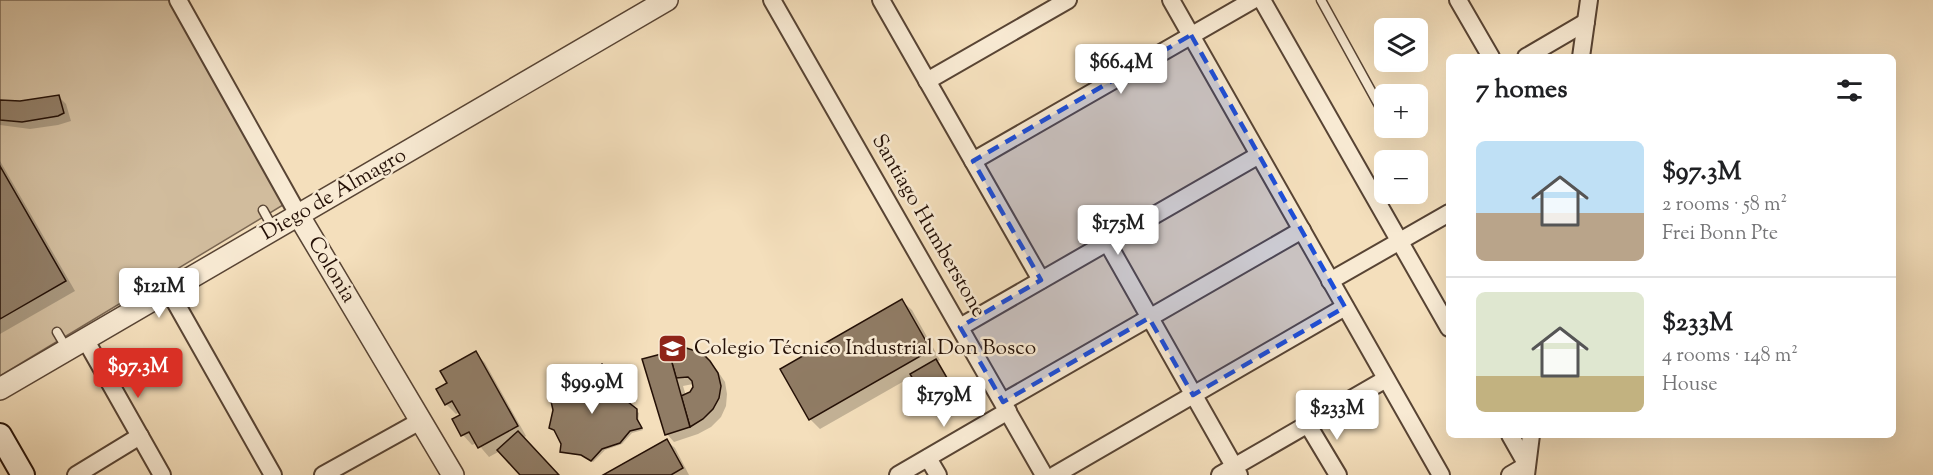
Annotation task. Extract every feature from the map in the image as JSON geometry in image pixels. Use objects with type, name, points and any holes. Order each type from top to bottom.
[{"type":"main road","points":[[0,435],[23,475]]},
{"type":"street","name":"Colonia","points":[[178,0],[299,216],[453,475]]},
{"type":"street","name":"Diego de Almagro","points":[[0,388],[70,340],[169,291],[667,0]]},
{"type":"street","name":"Santiago Humberstone","points":[[772,0],[1044,475]]},
{"type":"street","points":[[927,81],[1068,0]]},
{"type":"street","points":[[1171,0],[1441,475]]},
{"type":"street","points":[[973,161],[1253,0]]},
{"type":"street","points":[[1262,0],[1446,323]]},
{"type":"street","points":[[1458,0],[1489,54]]},
{"type":"street","points":[[1581,54],[1589,0]]},
{"type":"street","points":[[884,1],[1041,280]]},
{"type":"street","points":[[1531,54],[1586,22]]},
{"type":"street","points":[[960,327],[1258,155]]},
{"type":"street","points":[[1330,281],[1446,215]]},
{"type":"street","points":[[898,475],[1149,318],[1302,230]]},
{"type":"street","points":[[1107,242],[1193,395],[1231,472],[1386,379]]},
{"type":"street","points":[[169,291],[273,475]]},
{"type":"street","points":[[1055,475],[1345,307]]},
{"type":"street","points":[[70,340],[140,436],[162,475]]},
{"type":"street","points":[[323,475],[422,420]]},
{"type":"street","points":[[1308,424],[1338,475]]},
{"type":"street","points":[[76,475],[140,436]]},
{"type":"street","points":[[1511,438],[1527,470]]},
{"type":"street","points":[[1527,470],[1531,438]]},
{"type":"street","points":[[928,458],[938,475]]},
{"type":"street","points":[[1510,475],[1527,470]]},
{"type":"lane","points":[[1321,0],[1374,96]]},
{"type":"lane","points":[[263,210],[274,230]]},
{"type":"highlighted area","points":[[1191,35],[1345,307],[1193,395],[1149,318],[1003,402],[960,327],[1041,280],[973,161]]},
{"type":"shaded area","points":[[0,0],[170,0],[283,205],[0,376]]},
{"type":"building","points":[[59,95],[64,113],[58,116],[22,122],[0,120],[0,100],[20,101]]},
{"type":"building","points":[[0,166],[66,281],[0,319]]},
{"type":"building","points":[[902,299],[931,350],[809,420],[780,369]]},
{"type":"building","points":[[683,347],[702,353],[710,361],[718,373],[721,386],[719,398],[713,409],[690,427],[681,396],[690,392],[693,387],[692,381],[688,377],[676,378],[669,352]]},
{"type":"building","points":[[476,351],[518,426],[478,448],[469,432],[461,436],[452,419],[460,415],[452,401],[445,405],[436,389],[447,383],[440,371]]},
{"type":"building","points":[[669,352],[690,427],[665,435],[642,359]]},
{"type":"building","points":[[936,359],[950,383],[924,398],[910,374]]},
{"type":"building","points":[[602,364],[619,383],[623,398],[637,409],[637,419],[642,428],[630,431],[620,443],[602,449],[591,461],[581,455],[560,452],[561,444],[554,430],[549,428],[553,410],[550,397],[570,387],[579,375],[588,375]]},
{"type":"building","points":[[518,431],[559,475],[520,475],[497,450]]},
{"type":"building","points":[[667,439],[683,468],[671,475],[603,475]]},
{"type":"place","name":"Colegio Técnico Industrial Don Bosco","points":[[673,349]]}]
